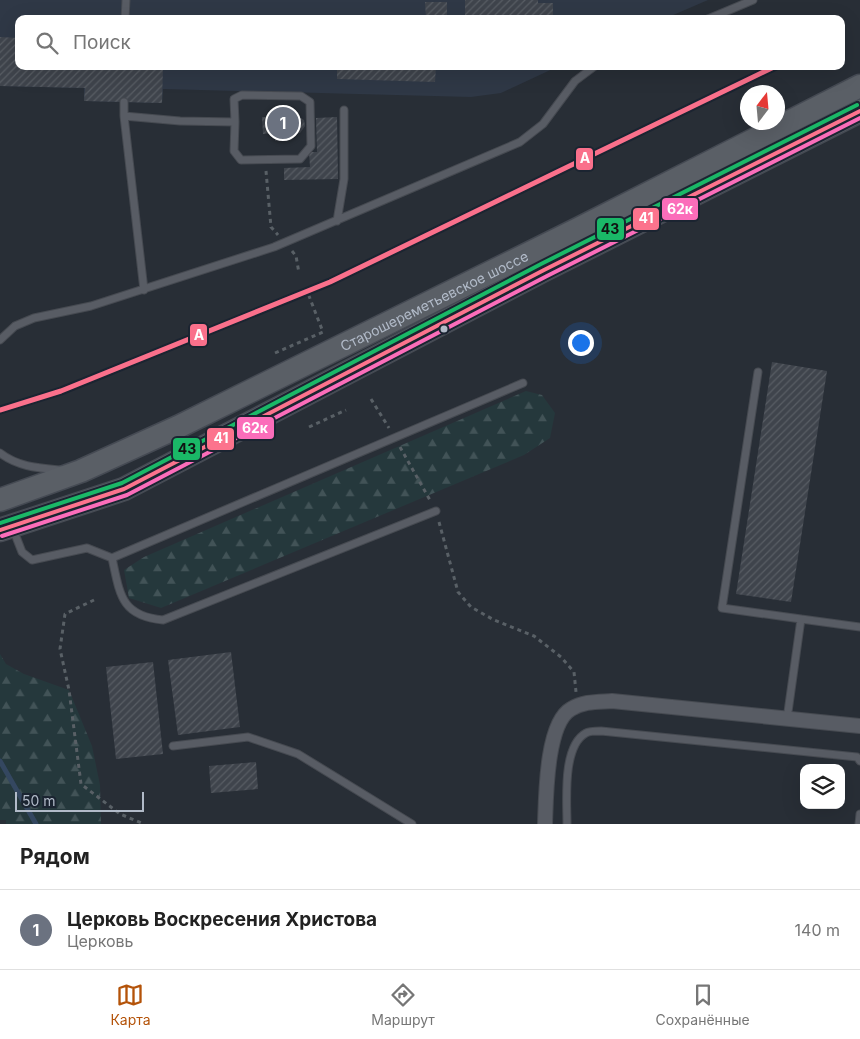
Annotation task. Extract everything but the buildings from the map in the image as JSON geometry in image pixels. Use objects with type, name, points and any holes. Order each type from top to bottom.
[{"type":"main road","name":"Старошереметьевское шоссе","points":[[0,500],[81,471],[196,419],[860,86]]},
{"type":"main road","name":"Старошереметьевское шоссе","points":[[6,528],[124,489],[552,266],[860,111]]},
{"type":"street","points":[[545,824],[550,750],[560,721],[569,710],[585,703],[612,701],[860,726]]},
{"type":"lane","points":[[125,15],[126,0]]},
{"type":"lane","points":[[717,15],[753,0]]},
{"type":"lane","points":[[0,340],[15,326],[34,318],[91,306],[285,243],[520,142],[543,124],[575,81],[590,70]]},
{"type":"lane","points":[[242,95],[301,96],[310,102],[310,146],[300,159],[241,160],[234,151],[235,122],[234,99],[242,95]]},
{"type":"lane","points":[[124,102],[144,290]]},
{"type":"lane","points":[[337,221],[344,179],[344,110]]},
{"type":"lane","points":[[124,116],[180,121],[235,122]]},
{"type":"lane","points":[[758,372],[722,608],[860,627]]},
{"type":"lane","points":[[6,528],[22,552],[32,560],[87,548],[112,558],[523,383]]},
{"type":"lane","points":[[0,453],[8,459],[28,466],[81,471]]},
{"type":"lane","points":[[112,558],[118,586],[129,609],[146,618],[163,620],[436,511]]},
{"type":"lane","points":[[787,719],[801,619]]},
{"type":"lane","points":[[567,824],[568,765],[574,747],[586,733],[601,731],[857,757],[860,761]]},
{"type":"lane","points":[[173,746],[248,737],[298,754],[412,824]]},
{"type":"lane","points":[[859,824],[860,814]]},
{"type":"path","points":[[266,159],[266,180],[271,226],[296,256],[299,274]]},
{"type":"path","points":[[309,296],[323,332]]},
{"type":"path","points":[[275,353],[310,337]]},
{"type":"path","points":[[371,399],[436,511],[458,592],[471,607],[494,620],[534,636],[561,656],[574,672],[575,686],[580,705]]},
{"type":"path","points":[[309,427],[346,410]]},
{"type":"path","points":[[94,600],[65,614],[60,649],[69,690],[81,784],[120,814],[144,824]]},
{"type":"shaded area","points":[[0,0],[708,0],[673,15],[15,15],[15,70],[550,70],[501,93],[471,97],[163,89],[162,103],[84,101],[84,88],[0,86]]},
{"type":"green space","points":[[526,391],[542,395],[555,413],[550,438],[524,455],[161,608],[129,598],[124,570],[144,557]]},
{"type":"green space","points":[[0,654],[6,664],[24,674],[69,690],[92,746],[100,785],[101,824],[6,824],[6,820],[0,820]]},
{"type":"waterway","points":[[0,761],[36,824]]},
{"type":"transit line","name":"A","points":[[0,410],[61,391],[330,282],[768,70]]},
{"type":"transit line","name":"43","points":[[0,523],[122,483],[541,264],[857,105]]},
{"type":"transit line","name":"41","points":[[0,530],[124,489],[544,270],[860,111]]},
{"type":"transit line","name":"62к","points":[[2,536],[127,495],[547,276],[860,118]]},
{"type":"place","name":"Церковь Воскресения Христова","points":[[283,123]]}]
